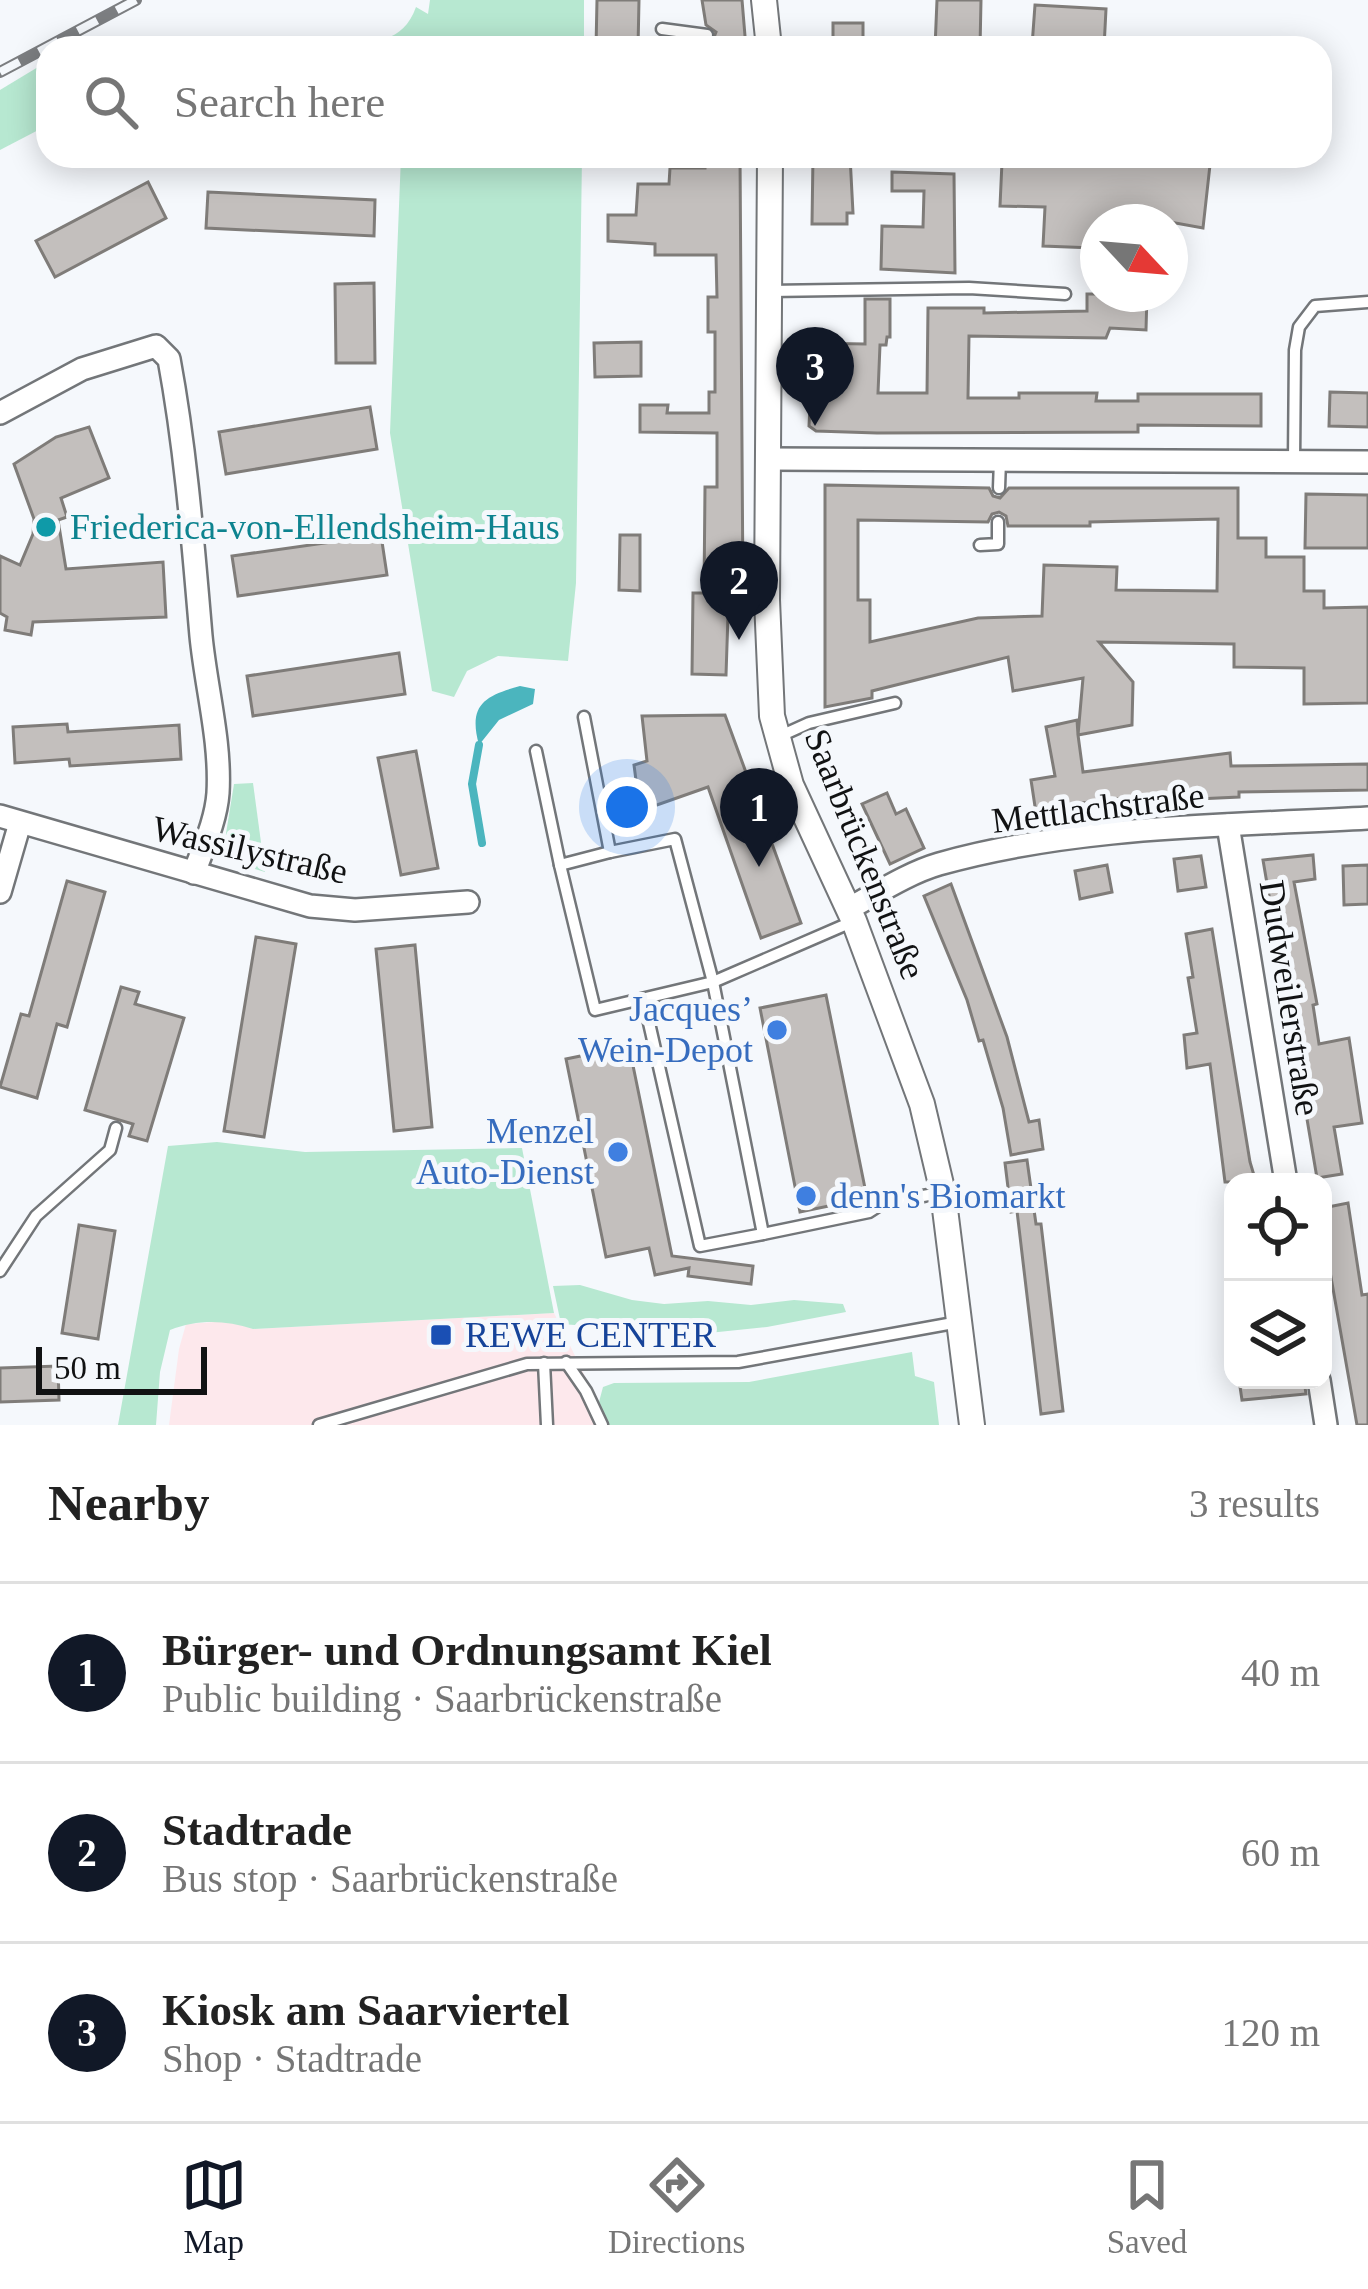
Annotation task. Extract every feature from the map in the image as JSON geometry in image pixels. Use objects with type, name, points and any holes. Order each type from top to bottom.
[{"type":"street","points":[[763,36],[764,0]]},
{"type":"street","name":"Saarbrückenstraße","points":[[770,168],[767,600],[776,738],[791,785],[851,915],[906,1054],[932,1138],[972,1425]]},
{"type":"street","points":[[0,413],[108,358],[156,346],[169,358],[189,490],[218,770],[218,798],[194,873]]},
{"type":"street","points":[[769,459],[1368,462]]},
{"type":"street","name":"Mettlachstraße","points":[[851,915],[935,865],[1127,830],[1368,818]]},
{"type":"street","name":"Wassilystraße","points":[[0,892],[10,819],[310,906],[355,910],[468,902]]},
{"type":"street","name":"Dudweilerstraße","points":[[1228,825],[1285,1173]]},
{"type":"street","points":[[1320,1389],[1326,1425]]},
{"type":"lane","points":[[662,29],[707,35]]},
{"type":"lane","points":[[769,291],[969,288],[1065,294]]},
{"type":"lane","points":[[1294,460],[1299,327],[1315,306],[1368,302]]},
{"type":"lane","points":[[999,488],[1000,460]]},
{"type":"lane","points":[[980,544],[998,544],[998,522]]},
{"type":"lane","points":[[776,738],[808,723],[895,703]]},
{"type":"lane","points":[[584,717],[610,852]]},
{"type":"lane","points":[[536,751],[595,1010],[713,982],[851,915]]},
{"type":"lane","points":[[560,865],[675,838],[713,982],[763,1234]]},
{"type":"lane","points":[[644,1001],[700,1246],[943,1193]]},
{"type":"lane","points":[[0,1271],[36,1216],[110,1150],[116,1128]]},
{"type":"lane","points":[[319,1425],[507,1368],[566,1362],[761,1360],[959,1322]]},
{"type":"lane","points":[[566,1362],[602,1425]]},
{"type":"lane","points":[[544,1363],[547,1425]]},
{"type":"shaded area","points":[[554,1313],[609,1425],[169,1425],[186,1324],[229,1321],[253,1329]]},
{"type":"green space","points":[[430,0],[584,0],[584,36],[390,36],[403,28],[416,7],[428,14]]},
{"type":"green space","points":[[36,68],[36,131],[0,150],[0,90]]},
{"type":"green space","points":[[401,168],[582,168],[576,583],[568,661],[498,656],[467,671],[454,697],[432,691],[390,433]]},
{"type":"green space","points":[[253,783],[265,872],[229,861],[223,852],[234,784]]},
{"type":"green space","points":[[217,1142],[305,1152],[522,1148],[554,1313],[253,1329],[212,1322],[180,1326],[170,1330],[160,1372],[156,1425],[118,1425],[168,1146]]},
{"type":"green space","points":[[580,1285],[664,1304],[751,1305],[794,1300],[843,1304],[846,1312],[699,1334],[561,1324],[553,1286]]},
{"type":"green space","points":[[912,1352],[915,1376],[934,1382],[939,1425],[609,1425],[599,1402],[603,1387],[614,1383],[749,1382]]},
{"type":"water","points":[[520,686],[535,689],[533,704],[499,720],[479,745],[476,720],[482,704]]},
{"type":"building","points":[[597,0],[639,0],[638,36],[596,36]]},
{"type":"building","points":[[702,0],[742,0],[745,36],[714,36],[716,32],[706,25]]},
{"type":"building","points":[[937,0],[981,0],[980,36],[936,36]]},
{"type":"building","points":[[1035,5],[1106,9],[1105,36],[1033,36]]},
{"type":"building","points":[[833,23],[863,23],[863,36],[833,36]]},
{"type":"building","points":[[670,168],[740,168],[743,593],[742,615],[728,615],[726,675],[692,674],[693,593],[704,593],[705,487],[717,487],[717,433],[640,432],[640,405],[668,405],[667,413],[709,413],[709,392],[715,392],[715,332],[708,332],[708,297],[717,297],[716,255],[655,255],[655,244],[608,241],[608,215],[636,215],[638,184],[669,184]]},
{"type":"building","points":[[813,168],[851,168],[853,213],[847,213],[847,224],[812,224]]},
{"type":"building","points":[[1002,168],[1210,168],[1203,228],[1188,225],[1188,204],[1080,204],[1080,247],[1043,246],[1045,207],[1000,206]]},
{"type":"building","points":[[892,172],[954,174],[955,273],[881,269],[882,226],[923,227],[924,191],[892,191]]},
{"type":"building","points":[[148,182],[166,218],[55,277],[36,241]]},
{"type":"building","points":[[208,192],[375,200],[374,236],[206,228]]},
{"type":"building","points":[[374,283],[375,363],[336,363],[335,284]]},
{"type":"building","points":[[865,299],[890,299],[890,337],[886,345],[880,345],[878,393],[927,393],[928,308],[984,308],[984,313],[1146,312],[1146,330],[1110,328],[1106,338],[969,336],[968,398],[1097,393],[1096,401],[1138,401],[1138,394],[1261,394],[1261,426],[1138,425],[1138,432],[877,433],[816,431],[809,426],[811,386],[803,385],[804,343],[865,344]]},
{"type":"building","points":[[641,342],[641,376],[595,377],[594,343]]},
{"type":"building","points":[[1330,392],[1368,393],[1368,427],[1329,426]]},
{"type":"building","points":[[370,407],[377,449],[226,474],[219,432]]},
{"type":"building","name":"Friederica-von-Ellendsheim-Haus","points":[[89,427],[109,478],[61,498],[67,517],[58,520],[66,569],[163,562],[166,617],[33,622],[31,635],[5,630],[7,617],[0,613],[0,556],[20,565],[34,519],[14,464],[56,437]]},
{"type":"building","points":[[825,485],[989,488],[1000,498],[1009,488],[1238,488],[1238,538],[1266,538],[1266,557],[1304,557],[1304,591],[1324,591],[1324,608],[1368,607],[1368,703],[1304,704],[1304,668],[1234,667],[1234,644],[1099,642],[1133,682],[1132,725],[1078,735],[1083,678],[1013,691],[1008,657],[872,691],[872,698],[825,707]],"holes":[[[992,514],[1006,516],[1008,526],[1218,519],[1217,591],[1116,590],[1117,567],[1044,565],[1042,616],[978,618],[870,642],[870,600],[858,600],[858,520],[988,522]]]},
{"type":"building","points":[[1306,494],[1368,495],[1368,548],[1305,548]]},
{"type":"building","points":[[381,535],[387,575],[238,596],[232,556]]},
{"type":"building","points":[[620,535],[640,535],[640,591],[619,590]]},
{"type":"building","points":[[399,653],[405,694],[253,716],[247,676]]},
{"type":"building","points":[[725,715],[801,923],[761,938],[708,787],[640,811],[634,765],[647,761],[642,716]]},
{"type":"building","points":[[1077,720],[1083,772],[1230,753],[1231,766],[1368,764],[1368,790],[1239,792],[1239,797],[1197,799],[1148,800],[1148,795],[1036,813],[1031,780],[1055,776],[1046,727]]},
{"type":"building","points":[[67,724],[68,732],[179,725],[181,759],[70,766],[69,759],[15,763],[13,727]]},
{"type":"building","points":[[416,751],[438,868],[401,875],[378,758]]},
{"type":"building","points":[[887,793],[896,814],[906,809],[924,848],[890,864],[862,804]]},
{"type":"building","points":[[1313,855],[1315,879],[1294,882],[1317,1004],[1313,1005],[1319,1044],[1349,1038],[1362,1123],[1334,1127],[1342,1174],[1316,1173],[1263,860]]},
{"type":"building","points":[[1201,856],[1206,887],[1178,891],[1174,859]]},
{"type":"building","points":[[1107,865],[1112,892],[1080,899],[1075,871]]},
{"type":"building","points":[[1368,865],[1368,904],[1344,905],[1343,866]]},
{"type":"building","points":[[67,881],[105,892],[67,1027],[57,1024],[37,1098],[0,1087],[21,1014],[29,1016]]},
{"type":"building","points":[[951,884],[1007,1037],[1029,1122],[1039,1120],[1043,1149],[1011,1155],[983,1040],[979,1041],[924,896]]},
{"type":"building","points":[[1212,929],[1253,1173],[1224,1174],[1210,1064],[1187,1068],[1184,1035],[1197,1033],[1186,934]]},
{"type":"building","points":[[256,937],[296,944],[264,1137],[224,1131]]},
{"type":"building","points":[[415,945],[432,1127],[394,1131],[376,949]]},
{"type":"building","points":[[121,987],[139,992],[135,1004],[184,1018],[147,1141],[129,1136],[133,1124],[85,1110]]},
{"type":"building","points":[[826,995],[867,1198],[800,1212],[760,1008]]},
{"type":"building","name":"Menzel Auto-Dienst","points":[[629,1046],[672,1256],[753,1266],[751,1284],[688,1276],[689,1268],[655,1275],[649,1248],[606,1257],[566,1059]]},
{"type":"building","points":[[1027,1160],[1036,1224],[1041,1224],[1063,1411],[1041,1414],[1017,1211],[1011,1212],[1005,1163]]},
{"type":"building","points":[[1348,1203],[1362,1295],[1368,1294],[1368,1425],[1357,1425],[1332,1283],[1332,1206]]},
{"type":"building","points":[[79,1225],[115,1231],[98,1339],[62,1333]]},
{"type":"building","points":[[58,1366],[59,1400],[0,1402],[0,1368]]},
{"type":"building","points":[[1240,1389],[1305,1389],[1306,1394],[1242,1400]]},
{"type":"waterway","points":[[479,745],[472,784],[482,843]]},
{"type":"railway","points":[[68,36],[136,0]]},
{"type":"railway","points":[[0,72],[36,53]]},
{"type":"place","name":"Kiosk am Saarviertel","points":[[815,426]]},
{"type":"place","name":"Friederica-von-Ellendsheim-Haus","points":[[46,527]]},
{"type":"place","name":"Stadtrade","points":[[739,640]]},
{"type":"place","name":"Bürger- und Ordnungsamt Kiel","points":[[759,867]]},
{"type":"place","name":"Jacques’ Wein-Depot","points":[[777,1030]]},
{"type":"place","name":"Menzel Auto-Dienst","points":[[618,1152]]},
{"type":"place","name":"denn's Biomarkt","points":[[806,1196]]},
{"type":"place","name":"REWE CENTER","points":[[441,1335]]}]
